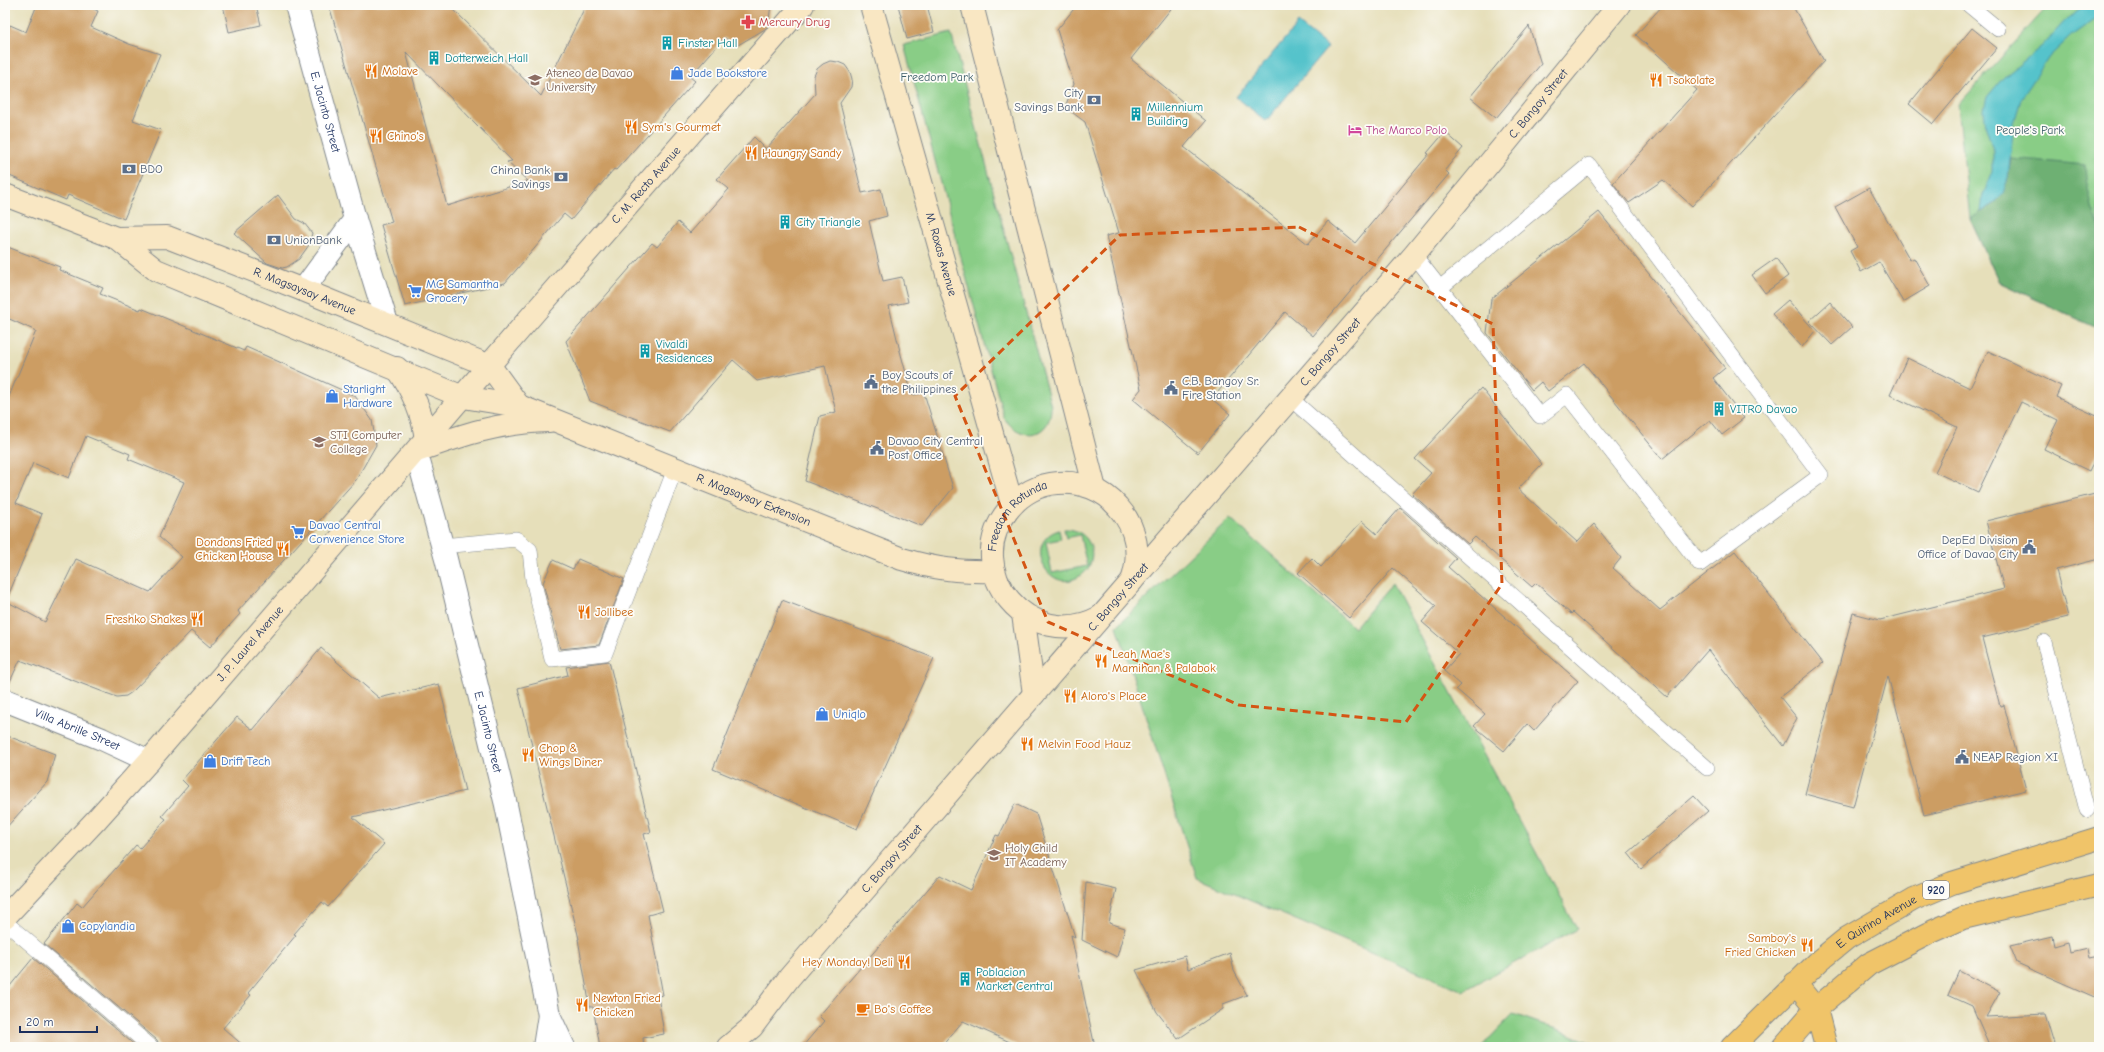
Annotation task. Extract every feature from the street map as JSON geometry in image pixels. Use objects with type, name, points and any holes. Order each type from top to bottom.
[{"type":"main road","name":"C. M. Recto Avenue","points":[[490,366],[803,5]]},
{"type":"main road","name":"M. Roxas Avenue","points":[[871,5],[1012,504]]},
{"type":"main road","points":[[972,5],[1095,489]]},
{"type":"main road","name":"C. Bangoy Street","points":[[728,1047],[752,1027],[813,950],[1414,255],[1611,8]]},
{"type":"main road","name":"R. Magsaysay Avenue","points":[[5,195],[116,238],[156,270],[397,368],[463,397]]},
{"type":"main road","name":"R. Magsaysay Avenue","points":[[116,238],[167,237],[387,323],[490,366]]},
{"type":"main road","name":"J. P. Laurel Avenue","points":[[5,917],[148,762],[490,366]]},
{"type":"main road","points":[[490,366],[519,406]]},
{"type":"main road","points":[[397,368],[406,382],[420,411],[424,426],[421,446],[476,430],[496,426],[557,421]]},
{"type":"main road","name":"R. Magsaysay Extension","points":[[463,397],[519,406],[902,559],[951,571],[994,571]]},
{"type":"main road","name":"Freedom Rotunda","points":[[1101,616],[1089,623],[1062,627],[1048,625],[1023,614],[1008,599],[997,581],[994,571],[992,547],[994,535],[1005,513],[1012,504],[1030,491],[1052,483],[1074,483],[1095,489],[1118,507],[1133,531],[1137,560],[1132,581]]},
{"type":"main road","points":[[1023,614],[1034,694]]},
{"type":"main road","name":"E. Quirino Avenue","points":[[1732,1047],[1795,984],[1847,938],[1914,899],[1952,883],[2099,838]]},
{"type":"main road","points":[[1783,1047],[1816,1009],[1869,964],[1929,933],[1964,918],[2099,885]]},
{"type":"main road","points":[[1795,984],[1816,1009],[1826,1047]]},
{"type":"main road","name":"C. Bangoy Street","points":[[744,1047],[752,1027]]},
{"type":"street","name":"E. Jacinto Street","points":[[296,5],[355,219],[387,323]]},
{"type":"street","points":[[303,290],[355,219]]},
{"type":"street","name":"E. Jacinto Street","points":[[421,446],[442,546],[506,805],[549,1015],[564,1047]]},
{"type":"street","name":"Villa Abrille Street","points":[[5,700],[102,739],[148,762]]},
{"type":"street","name":"E. Jacinto Street","points":[[544,1047],[549,1015]]},
{"type":"lane","points":[[1969,5],[1998,29]]},
{"type":"lane","points":[[1414,255],[1540,416],[1567,395],[1700,564],[1821,475],[1589,165],[1440,288]]},
{"type":"lane","points":[[1290,398],[1707,768]]},
{"type":"lane","points":[[442,546],[516,539],[530,550],[533,579],[552,659],[605,653],[646,549],[675,469]]},
{"type":"lane","points":[[2044,642],[2087,810]]},
{"type":"lane","points":[[5,922],[151,1047]]},
{"type":"highlighted area","points":[[1299,227],[1493,324],[1502,584],[1406,722],[1239,705],[1048,622],[955,396],[1120,235]]},
{"type":"green space","name":"People's Park","points":[[2049,5],[2099,5],[2099,329],[1999,282],[1970,219],[1958,105]]},
{"type":"green space","name":"Freedom Park","points":[[951,33],[1051,406],[1050,417],[1046,425],[1041,430],[1034,433],[1027,434],[1019,431],[1011,426],[1004,418],[904,45]]},
{"type":"green space","points":[[2011,158],[2085,165],[2092,208],[2099,227],[2099,329],[1999,282],[1970,219],[1994,204],[2008,178]]},
{"type":"green space","points":[[1230,518],[1354,628],[1392,583],[1577,929],[1463,991],[1197,878],[1117,626]]},
{"type":"green space","points":[[1064,529],[1077,531],[1087,539],[1092,550],[1092,557],[1087,570],[1078,577],[1067,581],[1057,579],[1049,573],[1043,564],[1041,554],[1042,545],[1048,536],[1059,530],[1061,539],[1046,542],[1052,573],[1087,566],[1080,535],[1066,538]]},
{"type":"green space","points":[[1513,1014],[1562,1031],[1601,1047],[1481,1047]]},
{"type":"water","points":[[2086,5],[2099,5],[2099,16],[2071,36],[2049,57],[2021,99],[2014,123],[2008,178],[2003,193],[1994,204],[1981,212],[1983,195],[1993,171],[1993,150],[1986,127],[1984,110],[1987,97],[2003,78],[2042,46],[2065,21]]},
{"type":"water","points":[[1298,23],[1328,47],[1266,121],[1236,97]]},
{"type":"building","points":[[37,5],[85,5],[98,11],[91,27],[129,44],[160,54],[133,120],[161,130],[124,219],[68,195],[66,200],[5,174],[5,36],[10,25],[26,32]]},
{"type":"building","points":[[223,5],[256,5],[261,25],[229,32]]},
{"type":"building","points":[[329,5],[449,5],[541,96],[586,5],[771,5],[768,26],[738,45],[724,38],[690,77],[695,81],[616,170],[614,169],[571,220],[564,214],[505,283],[405,306],[381,225],[392,222]],"holes":[[[406,52],[512,161],[507,162],[528,181],[447,206]]]},
{"type":"building","points":[[898,5],[927,5],[934,32],[907,39]]},
{"type":"building","points":[[1077,5],[1174,5],[1131,59],[1206,121],[1184,147],[1308,244],[1328,221],[1355,243],[1429,154],[1427,153],[1445,132],[1463,148],[1445,170],[1449,174],[1313,336],[1285,312],[1212,399],[1230,414],[1198,453],[1133,399],[1141,389],[1106,236],[1119,233],[1085,122],[1065,107],[1074,84],[1057,30]]},
{"type":"building","points":[[1663,5],[1792,5],[1824,61],[1692,206],[1663,180],[1629,203],[1613,183],[1697,90],[1636,35]]},
{"type":"building","points":[[1529,26],[1541,64],[1496,118],[1470,97]]},
{"type":"building","points":[[1972,28],[1997,48],[1933,124],[1909,104]]},
{"type":"building","points":[[830,61],[845,65],[850,72],[852,79],[851,87],[840,103],[862,193],[881,189],[887,216],[869,221],[883,281],[902,277],[908,302],[889,306],[900,351],[912,395],[924,393],[953,488],[922,526],[805,481],[820,416],[836,412],[825,366],[757,381],[733,360],[670,432],[590,401],[566,341],[652,243],[657,247],[678,222],[690,233],[729,189],[717,179],[754,137],[766,149],[815,94],[814,76],[817,69]]},
{"type":"building","points":[[1869,188],[1910,260],[1914,258],[1930,286],[1903,302],[1879,262],[1861,272],[1850,251],[1857,247],[1835,207]]},
{"type":"building","points":[[278,195],[296,219],[304,223],[312,233],[309,245],[299,259],[287,267],[282,268],[267,263],[234,233]]},
{"type":"building","points":[[1599,212],[1725,368],[1713,378],[1744,418],[1722,435],[1710,420],[1662,459],[1584,363],[1548,391],[1541,382],[1532,390],[1487,333],[1491,299]]},
{"type":"building","points":[[5,246],[60,267],[59,270],[103,288],[100,294],[140,310],[141,308],[244,351],[246,347],[355,396],[372,420],[376,445],[356,480],[238,611],[240,614],[210,647],[191,631],[132,692],[126,696],[117,697],[20,660],[7,688],[5,688],[5,406],[36,331],[5,317]],"holes":[[[86,436],[130,454],[128,459],[184,482],[159,537],[182,557],[150,592],[76,559],[45,622],[6,601],[42,514],[16,503],[33,463],[69,478]]]},
{"type":"building","points":[[1776,258],[1788,276],[1765,293],[1752,275]]},
{"type":"building","points":[[1788,300],[1815,331],[1802,347],[1772,314]]},
{"type":"building","points":[[1830,302],[1852,327],[1832,345],[1809,321]]},
{"type":"building","points":[[1988,351],[2061,386],[2056,397],[2099,417],[2099,450],[2089,471],[2044,449],[2058,420],[2021,402],[1978,492],[1935,472],[1957,427],[1890,395],[1907,358],[1970,388]]},
{"type":"building","points":[[1481,388],[1542,464],[1518,489],[1577,542],[1594,524],[1621,558],[1613,568],[1660,610],[1735,551],[1823,663],[1780,697],[1797,718],[1783,746],[1708,650],[1667,697],[1573,612],[1571,614],[1536,583],[1532,587],[1475,537],[1468,544],[1412,494],[1431,473],[1415,459]]},
{"type":"building","points":[[2099,493],[2099,559],[2056,570],[2068,617],[1982,638],[2000,706],[2004,705],[2026,790],[1924,815],[1888,676],[1853,807],[1805,794],[1853,613],[1880,620],[2004,589],[1986,521]]},
{"type":"building","points":[[1400,508],[1456,558],[1448,567],[1578,681],[1534,731],[1527,724],[1504,751],[1474,726],[1485,714],[1456,689],[1460,685],[1444,671],[1459,654],[1422,622],[1436,606],[1393,568],[1349,618],[1298,573],[1312,558],[1321,567],[1362,521],[1377,534]]},
{"type":"building","name":"Jollibee","points":[[578,559],[624,579],[599,645],[560,649],[543,583],[553,560],[573,569]]},
{"type":"building","name":"Uniqlo","points":[[782,600],[934,658],[857,829],[713,769]]},
{"type":"building","points":[[321,648],[379,698],[439,684],[465,791],[353,817],[384,844],[328,907],[322,902],[294,934],[296,935],[248,993],[251,995],[223,1028],[245,1047],[160,1047],[157,1040],[44,944],[77,903],[82,907],[136,845],[140,848],[166,819],[162,816],[188,786],[182,780],[237,717],[253,730]]},
{"type":"building","points":[[609,661],[651,832],[644,834],[663,911],[648,915],[663,995],[658,996],[664,1034],[643,1038],[644,1047],[600,1047],[593,1007],[590,1007],[579,939],[518,688],[568,675],[566,667]]},
{"type":"building","points":[[5,735],[55,754],[47,782],[5,829]]},
{"type":"building","points":[[1694,796],[1708,811],[1641,869],[1628,853]]},
{"type":"building","name":"Poblacion Market Central","points":[[1015,804],[1036,814],[1075,937],[1071,935],[1095,1047],[1021,1047],[963,1021],[941,1047],[802,1047],[824,1021],[819,1016],[940,875],[971,890],[996,835],[999,836]]},
{"type":"building","points":[[1086,882],[1116,889],[1109,923],[1125,928],[1117,957],[1082,940]]},
{"type":"building","points":[[2052,936],[2054,946],[2068,942],[2070,953],[2087,949],[2089,958],[2099,956],[2099,999],[2017,963],[2010,946]]},
{"type":"building","points":[[1230,953],[1234,971],[1247,995],[1223,1004],[1223,1009],[1178,1039],[1157,1012],[1136,970],[1185,956],[1188,969]]},
{"type":"building","points":[[33,958],[137,1047],[5,1047],[5,992]]},
{"type":"building","points":[[1959,971],[2000,992],[1986,1017],[2045,1014],[2055,1047],[1990,1047],[1972,1006],[1948,995]]},
{"type":"place","name":"Mercury Drug","points":[[748,22]]},
{"type":"place","name":"Finster Hall","points":[[667,43]]},
{"type":"place","name":"Dotterweich Hall","points":[[434,58]]},
{"type":"place","name":"Molave","points":[[371,71]]},
{"type":"place","name":"Jade Bookstore","points":[[677,73]]},
{"type":"place","name":"Ateneo de Davao University","points":[[535,80]]},
{"type":"place","name":"Tsokolate","points":[[1656,80]]},
{"type":"place","name":"City Savings Bank","points":[[1094,100]]},
{"type":"place","name":"Millennium Building","points":[[1136,114]]},
{"type":"place","name":"Sym's Gourmet","points":[[631,127]]},
{"type":"place","name":"The Marco Polo","points":[[1355,130]]},
{"type":"place","name":"Chino's","points":[[376,136]]},
{"type":"place","name":"Haungry Sandy","points":[[751,153]]},
{"type":"place","name":"BDO","points":[[129,169]]},
{"type":"place","name":"China Bank Savings","points":[[561,177]]},
{"type":"place","name":"City Triangle","points":[[785,222]]},
{"type":"place","name":"UnionBank","points":[[274,240]]},
{"type":"place","name":"MC Samantha Grocery","points":[[415,291]]},
{"type":"place","name":"Vivaldi Residences","points":[[645,351]]},
{"type":"place","name":"Boy Scouts of the Philippines","points":[[871,382]]},
{"type":"place","name":"C.B. Bangoy Sr. Fire Station","points":[[1171,388]]},
{"type":"place","name":"Starlight Hardware","points":[[332,396]]},
{"type":"place","name":"VITRO Davao","points":[[1719,409]]},
{"type":"place","name":"STI Computer College","points":[[319,442]]},
{"type":"place","name":"Davao City Central Post Office","points":[[877,448]]},
{"type":"place","name":"Davao Central Convenience Store","points":[[298,532]]},
{"type":"place","name":"DepEd Division Office of Davao City","points":[[2029,547]]},
{"type":"place","name":"Dondons Fried Chicken House","points":[[283,549]]},
{"type":"place","name":"Jollibee","points":[[584,612]]},
{"type":"place","name":"Freshko Shakes","points":[[197,619]]},
{"type":"place","name":"Leah Mae's Mamihan & Palabok","points":[[1101,661]]},
{"type":"place","name":"Aloro's Place","points":[[1070,696]]},
{"type":"place","name":"Uniqlo","points":[[822,714]]},
{"type":"place","name":"Melvin Food Hauz","points":[[1027,744]]},
{"type":"place","name":"Chop & Wings Diner","points":[[528,755]]},
{"type":"place","name":"NEAP Region XI","points":[[1962,757]]},
{"type":"place","name":"Drift Tech","points":[[210,761]]},
{"type":"place","name":"Holy Child IT Academy","points":[[994,855]]},
{"type":"place","name":"Copylandia","points":[[68,926]]},
{"type":"place","name":"Samboy's Fried Chicken","points":[[1807,945]]},
{"type":"place","name":"Hey Monday! Deli","points":[[904,962]]},
{"type":"place","name":"Poblacion Market Central","points":[[965,979]]},
{"type":"place","name":"Newton Fried Chicken","points":[[582,1005]]},
{"type":"place","name":"Bo's Coffee","points":[[863,1009]]}]
